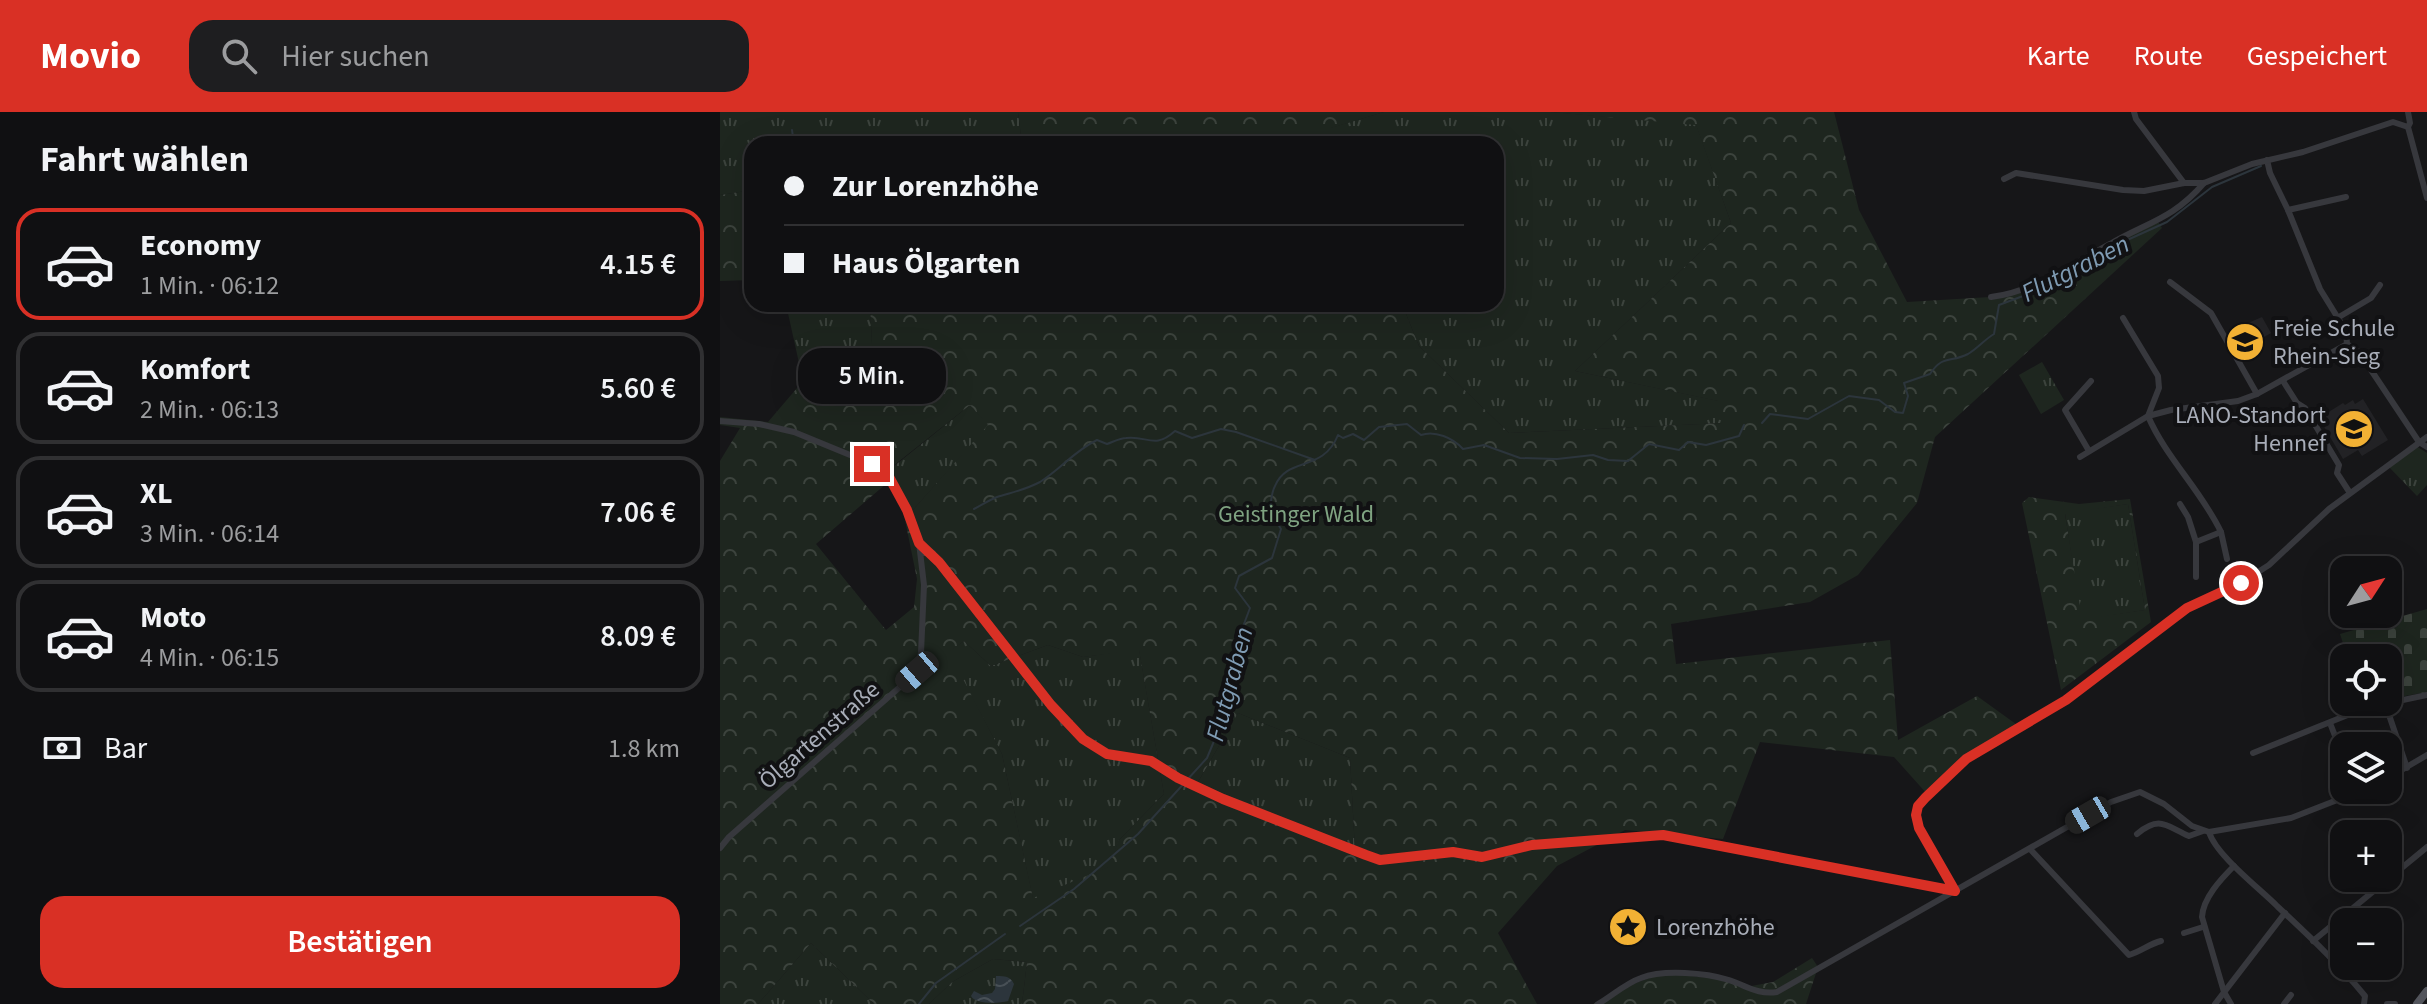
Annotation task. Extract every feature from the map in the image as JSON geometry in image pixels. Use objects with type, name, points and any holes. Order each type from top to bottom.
[{"type":"main road","points":[[2417,1004],[2427,991]]},
{"type":"street","points":[[2134,112],[2184,183]]},
{"type":"street","points":[[1991,297],[2007,295],[2044,282],[2111,243],[2159,221],[2194,195],[2204,183],[2223,174],[2393,122],[2406,112],[2427,198]]},
{"type":"street","points":[[2393,122],[2408,127]]},
{"type":"street","points":[[2267,160],[2318,285],[2346,331],[2347,344]]},
{"type":"street","points":[[2004,179],[2016,173],[2144,191],[2184,183],[2204,183]]},
{"type":"street","points":[[2288,210],[2346,197]]},
{"type":"street","points":[[2170,282],[2211,313],[2257,394]]},
{"type":"street","points":[[2339,317],[2371,298],[2380,285]]},
{"type":"street","points":[[2123,318],[2132,326],[2158,376],[2159,388],[2148,416],[2156,435],[2209,507],[2221,532],[2227,559]]},
{"type":"street","points":[[2080,457],[2148,416],[2238,401],[2283,381],[2347,344]]},
{"type":"street","points":[[2347,344],[2359,352],[2419,442],[2427,447]]},
{"type":"street","points":[[2089,451],[2065,410],[2091,381]]},
{"type":"street","points":[[2283,381],[2297,403],[2305,408],[2339,465],[2337,473],[2350,493]]},
{"type":"street","points":[[720,421],[759,424],[794,432],[872,464],[888,475],[907,510],[919,543],[947,570],[1051,705],[1083,739],[1107,754],[1151,761],[1178,778],[1223,799],[1380,860],[1453,852],[1482,857],[1532,845],[1663,835],[1955,891]]},
{"type":"street","points":[[1955,891],[1919,828],[1916,815],[1918,806],[1926,797],[1966,759],[2066,700],[2187,608],[2241,583],[2269,565],[2350,493],[2427,437]]},
{"type":"street","points":[[2180,504],[2196,542],[2196,577]]},
{"type":"street","points":[[2196,542],[2221,532]]},
{"type":"street","name":"Ölgartenstraße","points":[[720,848],[917,672],[921,653],[924,585],[919,543]]},
{"type":"street","points":[[2402,700],[2427,695]]},
{"type":"street","points":[[2253,753],[2346,716]]},
{"type":"street","points":[[2389,716],[2407,768]]},
{"type":"street","points":[[2330,723],[2334,732]]},
{"type":"street","points":[[2402,771],[2427,755]]},
{"type":"street","points":[[1598,1004],[1640,978],[1663,973],[1717,978],[1758,992],[1777,992],[2111,802],[2140,792],[2206,832],[2234,866],[2330,957]]},
{"type":"street","points":[[2137,834],[2153,823],[2160,823],[2189,836],[2291,818],[2330,803]]},
{"type":"street","points":[[2313,941],[2427,847]]},
{"type":"street","points":[[2030,849],[2129,955],[2161,941]]},
{"type":"street","points":[[2231,1004],[2224,992],[2203,927],[2203,908],[2234,866]]},
{"type":"street","points":[[2215,1004],[2285,913]]},
{"type":"street","points":[[2184,933],[2203,927]]},
{"type":"street","points":[[2352,980],[2365,996],[2364,1004]]},
{"type":"street","points":[[2284,1004],[2291,995]]},
{"type":"street","points":[[2387,1004],[2395,1004]]},
{"type":"shaded area","name":"Freie Schule Rhein-Sieg","points":[[2262,317],[2271,333],[2240,351],[2229,331]]},
{"type":"shaded area","name":"LANO-Standort Hennef","points":[[2363,399],[2388,440],[2362,456],[2358,450],[2343,459],[2319,418],[2343,403],[2345,405],[2353,400],[2355,404]]},
{"type":"green space","points":[[720,112],[1018,112],[1021,136],[744,136],[744,191],[720,195]]},
{"type":"green space","points":[[1018,112],[1384,112],[1331,128],[1334,136],[1021,136]]},
{"type":"green space","points":[[1384,112],[1550,112],[1696,124],[1731,223],[1575,371],[1719,401],[1724,423],[1509,433],[1419,346],[1405,312],[1504,312],[1504,136],[1334,136],[1330,128]]},
{"type":"green space","name":"Geistinger Wald","points":[[1550,112],[1834,112],[1859,210],[1907,302],[2007,296],[2045,282],[2111,243],[2158,222],[2162,228],[1935,437],[1917,503],[1858,575],[1810,602],[1671,624],[1676,664],[1890,640],[1898,740],[1977,696],[2020,727],[1966,759],[1928,795],[1894,757],[1760,742],[1723,839],[1625,830],[1557,866],[1498,933],[1537,1004],[1022,1004],[1027,962],[993,959],[952,982],[929,1004],[874,1004],[811,943],[758,1004],[720,1004],[720,461],[740,428],[720,425],[720,417],[768,422],[803,381],[873,365],[870,312],[1405,312],[1419,346],[1509,433],[1723,423],[1718,401],[1575,371],[1731,223],[1696,125]],"holes":[[[970,405],[988,425],[912,511],[888,470]],[[887,483],[903,510],[917,579],[914,607],[886,630],[816,544]],[[964,641],[991,666],[1048,645],[1083,657],[1139,650],[1164,794],[1119,840],[1108,867],[1033,898],[1002,754],[949,652]],[[1238,713],[1350,758],[1355,850],[1198,782]]]},
{"type":"green space","points":[[744,191],[744,280],[720,281],[720,195]]},
{"type":"green space","points":[[788,312],[870,312],[873,365],[803,381]]},
{"type":"green space","points":[[2042,362],[2064,400],[2041,414],[2019,375]]},
{"type":"green space","points":[[970,405],[989,425],[912,511],[888,471]]},
{"type":"green space","points":[[2416,446],[2427,453],[2427,485],[2417,496],[2389,467]]},
{"type":"green space","points":[[2029,497],[2079,504],[2130,499],[2151,622],[2061,690],[2022,503]],"holes":[[[2128,504],[2145,610],[2082,619],[2065,514]]]},
{"type":"green space","points":[[2128,504],[2145,610],[2081,620],[2065,513]]},
{"type":"green space","points":[[2427,609],[2427,692],[2402,696],[2402,644],[2343,644],[2340,634],[2361,628],[2402,628],[2402,616]]},
{"type":"green space","points":[[964,641],[991,666],[1048,645],[1083,657],[1139,649],[1164,794],[1119,840],[1109,867],[1033,899],[1002,754],[948,652]]},
{"type":"green space","points":[[1238,713],[1350,758],[1355,851],[1198,782]]},
{"type":"green space","points":[[811,943],[874,1004],[758,1004]]},
{"type":"green space","points":[[1812,958],[1818,967],[1806,1004],[1593,1004],[1620,989],[1663,973],[1728,980],[1746,987],[1773,982]]},
{"type":"green space","points":[[993,959],[1027,962],[1022,1004],[929,1004],[952,982]]},
{"type":"water","points":[[996,976],[1007,977],[1014,984],[1008,1001],[987,1003],[973,999],[974,991],[982,995],[992,993]]},
{"type":"waterway","points":[[792,130],[793,136]]},
{"type":"waterway","name":"Flutgraben","points":[[1762,423],[1770,414],[1808,419],[1849,396],[1879,400],[1895,412],[1903,413],[1908,396],[1904,383],[1930,374],[1943,361],[1968,354],[1994,334],[1999,305],[2055,284],[2114,246],[2167,222],[2212,187],[2261,166]]},
{"type":"waterway","name":"Flutgraben","points":[[1020,926],[1074,889],[1138,834],[1207,758],[1224,717],[1227,669],[1250,608],[1235,588],[1239,576],[1272,558],[1281,529],[1270,511],[1274,489],[1288,471],[1324,455],[1338,435],[1343,438],[1353,434],[1364,440],[1379,427],[1407,424],[1421,435],[1444,436],[1463,449],[1484,445],[1520,458],[1557,459],[1593,455],[1628,461],[1649,444],[1679,450],[1688,442],[1706,445],[1739,436],[1744,425]]},
{"type":"waterway","points":[[974,509],[1040,482],[1097,440],[1107,444],[1126,438],[1156,441],[1175,431],[1192,438],[1221,429],[1315,460]]},
{"type":"waterway","name":"Flutgraben","points":[[919,1004],[936,983],[1005,934]]},
{"type":"place","name":"Freie Schule Rhein-Sieg","points":[[2245,342]]},
{"type":"place","name":"LANO-Standort Hennef","points":[[2354,429]]},
{"type":"place","name":"Lorenzhöhe","points":[[1628,927]]},
{"type":"route","points":[[872,464],[888,475],[907,510],[919,543],[961,588],[1051,705],[1083,739],[1107,754],[1151,761],[1178,778],[1223,799],[1380,860],[1453,852],[1482,857],[1532,845],[1663,835],[1955,891],[1919,828],[1916,815],[1918,806],[1926,797],[1966,759],[2066,700],[2187,608],[2241,583]]}]
